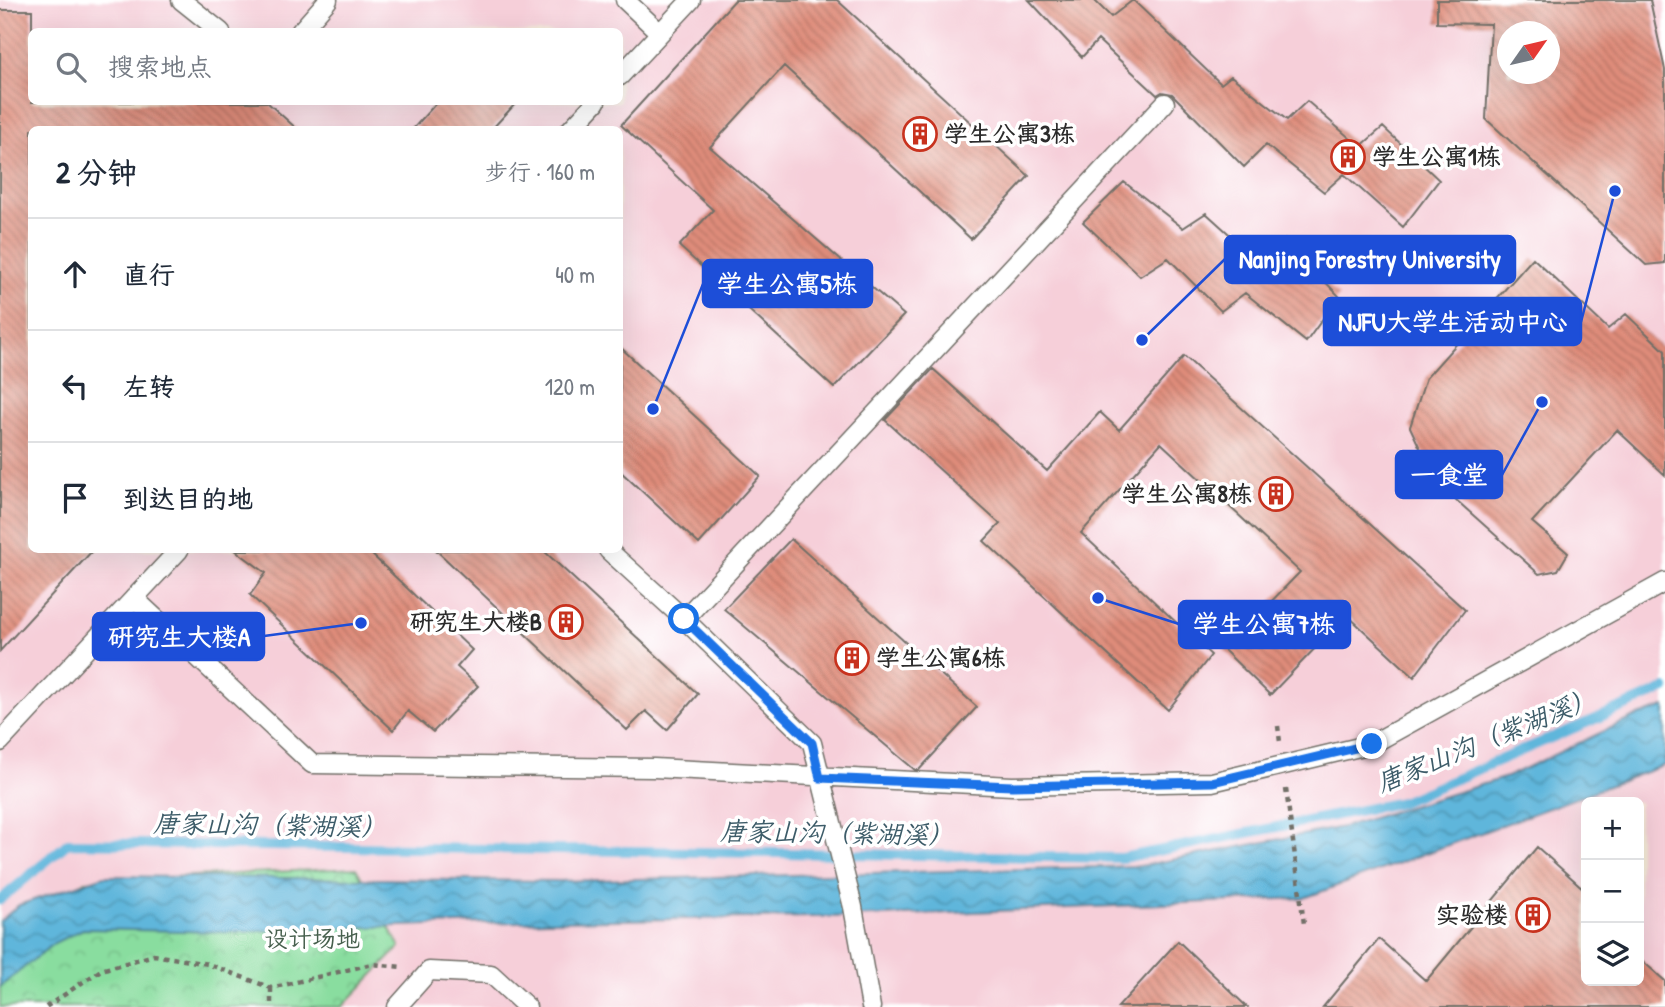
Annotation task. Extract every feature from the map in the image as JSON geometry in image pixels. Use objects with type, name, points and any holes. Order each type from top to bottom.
[{"type":"lane","points":[[181,0],[215,28]]},
{"type":"lane","points":[[304,28],[328,0]]},
{"type":"lane","points":[[625,0],[660,33]]},
{"type":"lane","points":[[623,73],[691,0]]},
{"type":"lane","points":[[684,619],[1165,103]]},
{"type":"lane","points":[[574,126],[593,105]]},
{"type":"lane","points":[[0,741],[176,553]]},
{"type":"lane","points":[[611,553],[812,743],[844,873],[871,1007]]},
{"type":"lane","points":[[134,598],[312,764],[654,768],[1012,786],[1212,782],[1372,744],[1665,582]]},
{"type":"lane","points":[[397,1007],[429,971],[491,974],[527,1007]]},
{"type":"path","points":[[1289,806],[1304,924]]},
{"type":"path","points":[[46,1007],[100,970],[154,955],[208,964],[271,988],[372,964],[429,971]]},
{"type":"path","points":[[271,988],[271,1007]]},
{"type":"shaded area","points":[[0,0],[1665,0],[1665,1007],[0,1007]]},
{"type":"green space","name":"设计场地","points":[[356,868],[400,947],[342,1007],[0,1007],[0,937],[85,881]]},
{"type":"water","points":[[1665,707],[1665,765],[1304,898],[880,916],[547,921],[229,932],[83,929],[54,943],[0,987],[0,921],[19,905],[104,876],[559,881],[1140,866],[1343,827],[1507,777],[1630,719]]},
{"type":"building","points":[[735,0],[837,0],[1029,176],[971,239],[784,66],[710,147],[904,315],[834,388],[679,246],[713,210],[621,125]]},
{"type":"building","name":"学生公寓1栋","points":[[1029,0],[1094,0],[1111,17],[1133,0],[1221,84],[1231,76],[1287,120],[1307,101],[1360,147],[1383,127],[1439,180],[1403,227],[1344,174],[1324,192],[1266,145],[1244,167],[1172,94],[1162,92],[1157,95],[1098,40],[1082,57]]},
{"type":"building","points":[[1437,0],[1650,0],[1665,70],[1665,263],[1646,265],[1486,119],[1491,24],[1437,23]]},
{"type":"building","points":[[0,10],[32,10],[32,28],[28,28],[28,105],[270,105],[294,126],[28,126],[28,553],[90,553],[0,651]]},
{"type":"building","points":[[434,105],[514,105],[495,126],[416,126]]},
{"type":"building","points":[[1124,182],[1183,228],[1206,213],[1260,262],[1285,240],[1339,296],[1306,342],[1245,293],[1221,311],[1168,258],[1140,276],[1083,222]]},
{"type":"building","points":[[1533,258],[1608,329],[1626,314],[1665,351],[1665,475],[1617,430],[1532,522],[1568,553],[1558,570],[1539,574],[1436,482],[1410,427],[1426,378]]},
{"type":"building","points":[[623,350],[760,476],[699,544],[623,474]]},
{"type":"building","points":[[1184,356],[1465,610],[1414,677],[1347,615],[1270,695],[1224,650],[1300,572],[1161,443],[1081,533],[1211,655],[1168,710],[984,541],[1000,524],[885,420],[933,369],[1047,471],[1100,412],[1119,430]]},
{"type":"building","name":"学生公寓6栋","points":[[791,539],[977,707],[919,770],[915,770],[724,609]]},
{"type":"building","points":[[239,553],[370,553],[472,650],[457,667],[478,686],[433,732],[408,711],[393,730],[250,595],[266,573]]},
{"type":"building","name":"研究生大楼B","points":[[439,553],[546,553],[698,694],[667,730],[646,711],[627,730]]},
{"type":"building","name":"实验楼","points":[[1537,847],[1581,887],[1581,986],[1644,986],[1644,962],[1665,981],[1665,1007],[1323,1007],[1379,939],[1426,981]]},
{"type":"building","points":[[1178,941],[1247,1007],[1118,1007]]},
{"type":"waterway","name":"唐家山沟（紫湖溪）","points":[[0,900],[68,843],[1122,858],[1402,802],[1665,689]]},
{"type":"place","name":"学生公寓3栋","points":[[920,134]]},
{"type":"place","name":"学生公寓1栋","points":[[1348,157]]},
{"type":"place","name":"NJFU大学生活动中心","points":[[1615,191]]},
{"type":"place","name":"Nanjing Forestry University","points":[[1142,340]]},
{"type":"place","name":"一食堂","points":[[1542,402]]},
{"type":"place","name":"学生公寓5栋","points":[[653,409]]},
{"type":"place","name":"学生公寓8栋","points":[[1276,494]]},
{"type":"place","name":"学生公寓7栋","points":[[1098,598]]},
{"type":"place","name":"研究生大楼B","points":[[566,622]]},
{"type":"place","name":"研究生大楼A","points":[[361,623]]},
{"type":"place","name":"学生公寓6栋","points":[[852,658]]},
{"type":"place","name":"实验楼","points":[[1533,915]]},
{"type":"route","points":[[684,619],[812,743],[820,778],[1012,786],[1212,782],[1372,744]]}]
